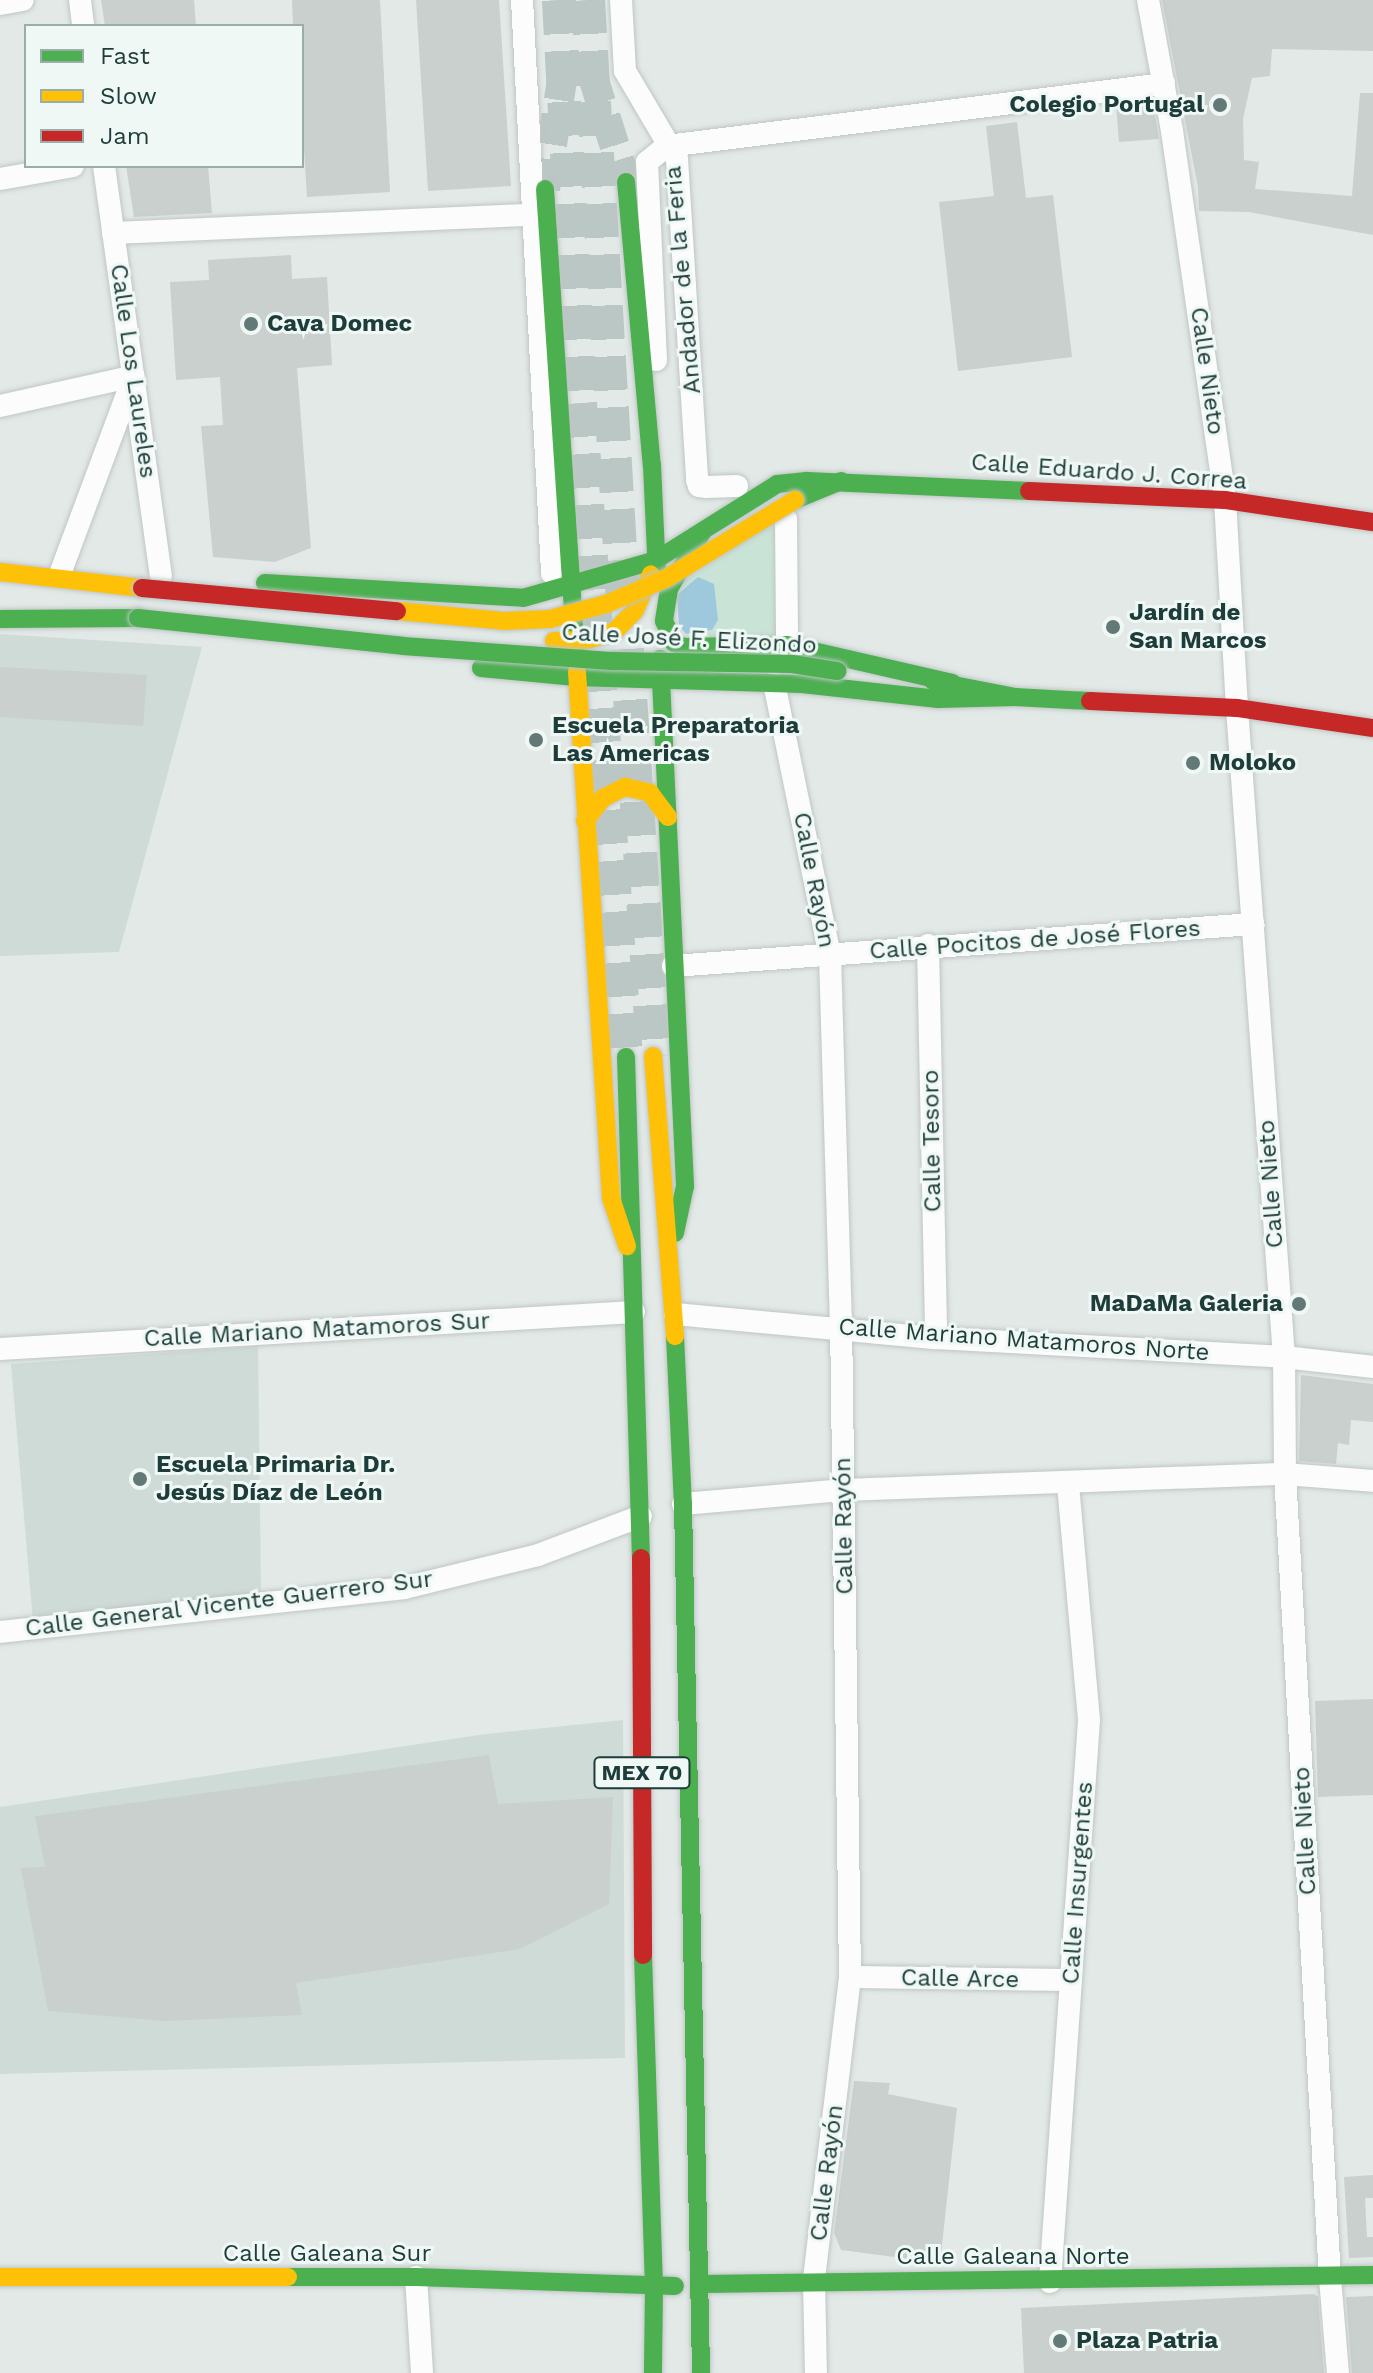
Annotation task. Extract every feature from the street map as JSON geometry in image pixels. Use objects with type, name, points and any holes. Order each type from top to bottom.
[{"type":"main road","name":"MEX 70","points":[[626,182],[652,465],[685,1186],[671,1252]]},
{"type":"main road","name":"MEX 70","points":[[545,189],[568,546],[565,586],[576,677],[611,1198],[632,1259]]},
{"type":"main road","name":"Calle Eduardo J. Correa","points":[[152,582],[523,598],[656,560],[777,484],[841,481],[1225,500],[1373,522]]},
{"type":"main road","name":"Calle José F. Elizondo","points":[[0,572],[152,582],[504,621],[550,619],[606,604],[667,578],[841,481]]},
{"type":"main road","points":[[653,513],[665,526],[679,532],[703,531]]},
{"type":"main road","points":[[703,531],[669,589],[665,609],[667,634],[674,643],[684,647],[787,645],[953,683]]},
{"type":"main road","points":[[456,665],[514,646],[603,637],[625,625],[645,591],[656,560]]},
{"type":"main road","points":[[21,573],[61,571],[152,582]]},
{"type":"main road","points":[[565,586],[625,625],[637,637],[661,680]]},
{"type":"main road","name":"Calle José F. Elizondo","points":[[0,619],[138,618],[403,646],[614,661],[792,664],[953,683],[1015,697],[1237,708],[1373,728]]},
{"type":"main road","points":[[22,621],[576,677],[774,683],[938,699],[1015,697]]},
{"type":"main road","points":[[585,821],[603,798],[625,787],[650,793],[668,817]]},
{"type":"main road","name":"MEX 70","points":[[653,1056],[671,1252],[683,1504],[701,2373]]},
{"type":"main road","name":"MEX 70","points":[[626,1057],[641,1516],[643,2026],[654,2287],[653,2373]]},
{"type":"main road","name":"Calle Galeana Norte","points":[[654,2287],[814,2281],[1050,2282],[1373,2275]]},
{"type":"main road","name":"Calle Galeana Sur","points":[[0,2277],[416,2277],[654,2287]]},
{"type":"street","points":[[0,4],[23,0]]},
{"type":"street","points":[[80,0],[83,24]]},
{"type":"street","points":[[522,0],[532,215],[565,586]]},
{"type":"street","name":"Andador de la Feria","points":[[621,0],[625,71],[677,159],[697,480],[699,486],[737,486]]},
{"type":"street","name":"Calle Nieto","points":[[1148,0],[1164,84],[1225,500],[1284,1357],[1285,1474],[1338,2373]]},
{"type":"street","points":[[652,465],[657,384],[647,162],[667,146],[1164,84]]},
{"type":"street","points":[[0,179],[62,168]]},
{"type":"street","name":"Calle Los Laureles","points":[[104,168],[134,376],[152,582]]},
{"type":"street","points":[[113,233],[532,215]]},
{"type":"street","points":[[0,406],[134,376]]},
{"type":"street","points":[[61,571],[134,376]]},
{"type":"street","points":[[787,645],[790,509]]},
{"type":"street","name":"Calle Rayón","points":[[774,683],[830,956],[840,1328],[850,1977],[814,2281],[816,2373]]},
{"type":"street","name":"Calle Pocitos de José Flores","points":[[673,966],[830,956],[928,945],[1253,924]]},
{"type":"street","name":"Calle Tesoro","points":[[928,945],[936,1338]]},
{"type":"street","name":"Calle Mariano Matamoros Sur","points":[[0,1349],[634,1312]]},
{"type":"street","name":"Calle Mariano Matamoros Norte","points":[[675,1314],[936,1338],[1284,1357],[1373,1367]]},
{"type":"street","points":[[683,1504],[844,1490],[1285,1474],[1373,1481]]},
{"type":"street","name":"Calle Insurgentes","points":[[1050,2282],[1089,1720],[1068,1483]]},
{"type":"street","name":"Calle General Vicente Guerrero Sur","points":[[0,1632],[404,1588],[538,1555],[641,1516]]},
{"type":"street","name":"Calle Arce","points":[[850,1977],[1071,1980]]},
{"type":"street","points":[[416,2277],[422,2373]]},
{"type":"shaded area","points":[[0,634],[202,647],[119,952],[0,956]]},
{"type":"shaded area","name":"Escuela Primaria Dr. Jesús Díaz de León","points":[[258,1346],[261,1594],[33,1622],[11,1364]]},
{"type":"shaded area","points":[[623,1720],[625,2058],[0,2074],[0,1807],[486,1734]]},
{"type":"green space","points":[[794,509],[794,639],[712,640],[675,587]]},
{"type":"water","points":[[698,577],[714,584],[718,620],[712,630],[686,634],[679,626],[677,595]]},
{"type":"building","points":[[101,0],[194,0],[196,24],[105,24]]},
{"type":"building","points":[[292,0],[380,0],[390,192],[307,197],[304,24],[293,24]]},
{"type":"building","points":[[416,0],[499,0],[511,186],[428,191]]},
{"type":"building","points":[[1162,0],[1373,0],[1373,51],[1272,49],[1270,76],[1252,78],[1243,119],[1244,160],[1259,162],[1255,189],[1352,196],[1360,93],[1373,93],[1373,235],[1249,212],[1199,211],[1198,187]]},
{"type":"building","points":[[1152,100],[1159,139],[1119,142],[1116,105]]},
{"type":"building","points":[[1017,122],[1026,198],[1053,195],[1072,357],[958,371],[939,202],[994,196],[986,126]]},
{"type":"building","points":[[126,168],[208,168],[212,213],[134,217]]},
{"type":"building","points":[[291,255],[292,279],[327,277],[332,365],[297,368],[311,548],[275,562],[213,557],[201,426],[223,425],[220,377],[176,380],[170,282],[209,280],[208,260]]},
{"type":"building","points":[[0,667],[147,675],[143,726],[0,717]]},
{"type":"building","points":[[1301,1375],[1373,1384],[1373,1422],[1351,1420],[1349,1445],[1338,1443],[1336,1464],[1299,1461]]},
{"type":"building","points":[[1373,1699],[1373,1795],[1318,1797],[1315,1701]]},
{"type":"building","points":[[489,1755],[498,1804],[613,1797],[609,1904],[520,1949],[296,1983],[302,2015],[164,2021],[48,2011],[21,1868],[45,1867],[35,1816]]},
{"type":"building","points":[[854,2081],[890,2083],[888,2094],[957,2108],[940,2263],[841,2250],[834,2233]]},
{"type":"building","points":[[1373,2175],[1373,2198],[1365,2198],[1367,2237],[1373,2237],[1373,2257],[1349,2258],[1344,2177]]},
{"type":"building","points":[[1314,2294],[1318,2297],[1324,2373],[1024,2373],[1021,2308]]},
{"type":"building","points":[[1373,2296],[1373,2373],[1352,2373],[1346,2297]]},
{"type":"tunnel","points":[[559,0],[580,403],[626,1057]]},
{"type":"tunnel","points":[[588,0],[623,601]]},
{"type":"tunnel","points":[[545,189],[563,74]]},
{"type":"tunnel","points":[[592,74],[626,182]]},
{"type":"tunnel","points":[[627,649],[653,1056]]},
{"type":"traffic: fast","points":[[626,182],[652,465],[657,575]]},
{"type":"traffic: fast","points":[[545,189],[577,672]]},
{"type":"traffic: fast","points":[[265,583],[523,598],[656,560],[777,484],[807,481],[1029,491]]},
{"type":"traffic: fast","points":[[795,500],[841,481]]},
{"type":"traffic: fast","points":[[703,531],[669,589],[664,621],[674,643],[684,647],[787,645],[953,683]]},
{"type":"traffic: fast","points":[[0,619],[138,618]]},
{"type":"traffic: fast","points":[[138,618],[403,646],[614,661],[792,664],[837,671]]},
{"type":"traffic: fast","points":[[660,659],[685,1186],[675,1233]]},
{"type":"traffic: fast","points":[[481,668],[576,677],[802,684],[938,699],[1015,697],[1090,701]]},
{"type":"traffic: fast","points":[[933,681],[1015,697]]},
{"type":"traffic: fast","points":[[626,1057],[641,1558]]},
{"type":"traffic: fast","points":[[675,1336],[683,1504],[701,2373]]},
{"type":"traffic: fast","points":[[643,1955],[654,2287],[653,2373]]},
{"type":"traffic: fast","points":[[701,2284],[1373,2275]]},
{"type":"traffic: fast","points":[[288,2277],[416,2277],[675,2286]]},
{"type":"traffic: slow","points":[[397,611],[504,621],[550,619],[606,604],[667,578],[795,500]]},
{"type":"traffic: slow","points":[[0,572],[142,588]]},
{"type":"traffic: slow","points":[[554,641],[587,640],[614,632],[635,610],[651,574]]},
{"type":"traffic: slow","points":[[577,672],[611,1198],[627,1246]]},
{"type":"traffic: slow","points":[[585,821],[603,798],[625,787],[650,793],[668,817]]},
{"type":"traffic: slow","points":[[653,1056],[675,1336]]},
{"type":"traffic: slow","points":[[0,2277],[288,2277]]},
{"type":"traffic: jam","points":[[1029,491],[1225,500],[1373,522]]},
{"type":"traffic: jam","points":[[142,588],[397,611]]},
{"type":"traffic: jam","points":[[1090,701],[1237,708],[1373,728]]},
{"type":"traffic: jam","points":[[641,1558],[643,1955]]},
{"type":"place","name":"Colegio Portugal","points":[[1220,105]]},
{"type":"place","name":"Cava Domec","points":[[251,324]]},
{"type":"place","name":"Jardín de San Marcos","points":[[1113,627]]},
{"type":"place","name":"Escuela Preparatoria Las Americas","points":[[536,740]]},
{"type":"place","name":"Moloko","points":[[1193,763]]},
{"type":"place","name":"MaDaMa Galeria","points":[[1299,1304]]},
{"type":"place","name":"Escuela Primaria Dr. Jesús Díaz de León","points":[[140,1479]]},
{"type":"place","name":"Plaza Patria","points":[[1060,2341]]}]
